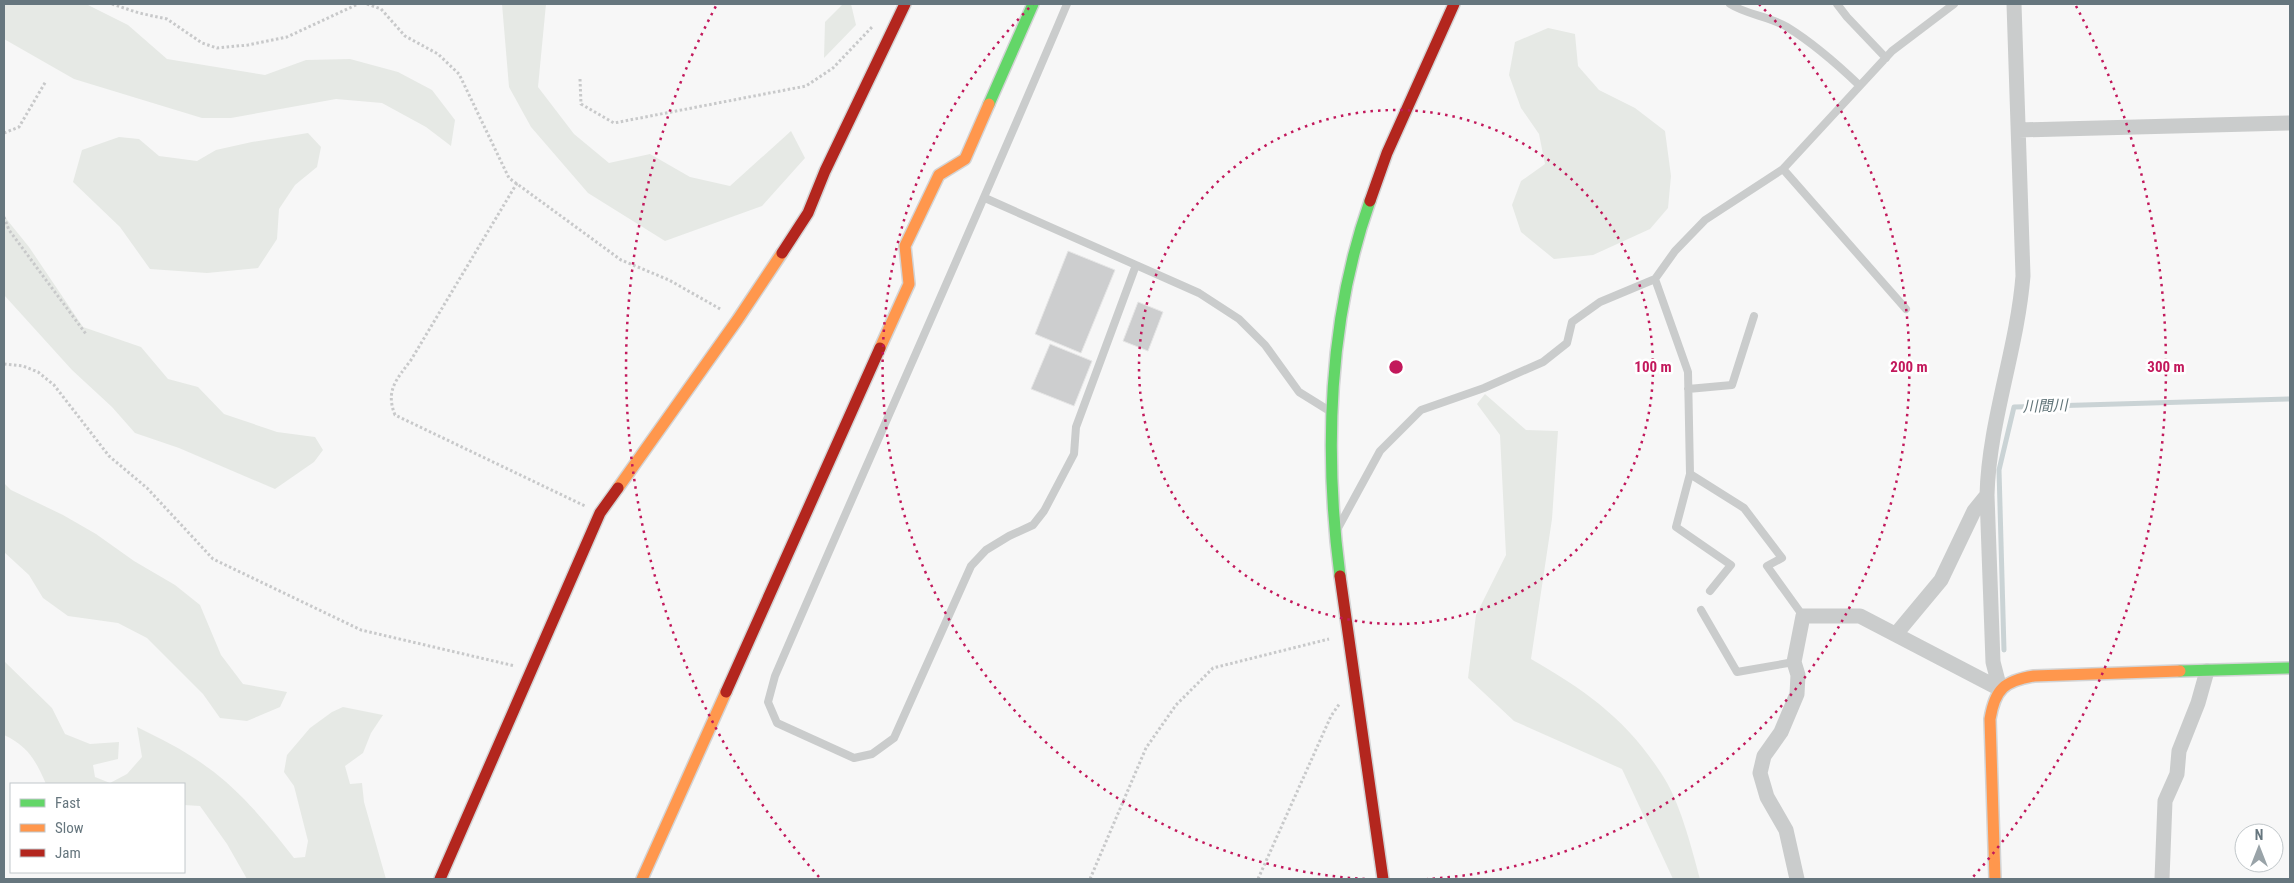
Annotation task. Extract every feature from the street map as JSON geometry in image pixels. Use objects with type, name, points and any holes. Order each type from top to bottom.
[{"type":"street","points":[[440,879],[600,514],[738,319],[808,213],[825,171],[905,4]]},
{"type":"street","points":[[642,879],[909,284],[905,246],[939,175],[964,159],[1033,4]]},
{"type":"street","points":[[1383,879],[1334,533],[1330,412],[1345,292],[1362,223],[1387,153],[1454,4]]},
{"type":"street","points":[[2000,689],[1993,662],[1987,495],[1988,468],[2022,291],[2014,4]]},
{"type":"street","points":[[2018,130],[2290,123]]},
{"type":"street","points":[[1896,634],[1941,580],[1974,511],[1987,495]]},
{"type":"street","points":[[1797,879],[1786,830],[1767,797],[1760,774],[1764,756],[1781,732],[1797,694],[1798,675],[1794,662],[1802,616],[1860,616],[2000,689]]},
{"type":"street","points":[[1995,879],[1990,719],[1992,706],[2000,689],[2009,681],[2034,676],[2290,668]]},
{"type":"street","points":[[2162,879],[2165,801],[2177,774],[2179,751],[2198,703],[2207,671]]},
{"type":"lane","points":[[1067,4],[985,198],[882,427],[775,676],[768,702],[777,723],[854,758],[872,754],[894,738],[971,566],[986,550],[1033,525],[1044,511],[1074,454],[1076,427],[1136,265]]},
{"type":"lane","points":[[1730,4],[1738,9],[1786,26],[1831,59],[1859,85]]},
{"type":"lane","points":[[1837,4],[1886,58]]},
{"type":"lane","points":[[1334,533],[1350,508],[1380,451],[1421,410],[1484,388],[1543,362],[1567,343],[1572,322],[1600,302],[1655,279],[1675,251],[1705,220],[1783,169],[1886,58],[1954,4]]},
{"type":"lane","points":[[1783,169],[1906,309]]},
{"type":"lane","points":[[985,198],[1198,293],[1239,319],[1265,345],[1299,392],[1330,412]]},
{"type":"lane","points":[[1655,279],[1688,372],[1690,474],[1676,527],[1731,565],[1710,591]]},
{"type":"lane","points":[[1688,389],[1732,385],[1754,316]]},
{"type":"lane","points":[[1690,474],[1744,508],[1782,558],[1767,566],[1802,616]]},
{"type":"lane","points":[[1701,610],[1737,672],[1794,662]]},
{"type":"path","points":[[112,4],[139,13],[167,19],[202,43],[217,48],[248,45],[287,37],[358,4]]},
{"type":"path","points":[[367,4],[381,9],[405,36],[438,54],[459,74],[509,178],[621,260],[669,280],[738,319]]},
{"type":"path","points":[[580,79],[581,104],[614,123],[806,86],[833,68],[873,25]]},
{"type":"path","points":[[4,133],[19,127],[46,81]]},
{"type":"path","points":[[517,183],[411,360],[392,388],[391,405],[395,415],[600,514]]},
{"type":"path","points":[[4,217],[9,230],[86,334]]},
{"type":"path","points":[[4,364],[23,366],[38,372],[54,385],[109,456],[147,488],[219,563],[361,630],[532,670]]},
{"type":"path","points":[[1090,879],[1146,748],[1176,705],[1213,668],[1298,648],[1347,634]]},
{"type":"path","points":[[1258,879],[1331,716],[1354,682]]},
{"type":"shaded area","points":[[4,4],[86,4],[128,25],[167,59],[265,75],[306,60],[350,59],[398,72],[432,90],[455,120],[451,146],[426,127],[382,103],[336,99],[231,118],[202,118],[74,79],[4,39]]},
{"type":"shaded area","points":[[502,4],[546,4],[538,87],[574,134],[609,163],[650,154],[690,177],[730,186],[791,131],[805,158],[762,206],[665,241],[588,193],[531,127],[509,87]]},
{"type":"shaded area","points":[[843,4],[851,4],[856,25],[824,58],[825,22]]},
{"type":"shaded area","points":[[1548,28],[1575,34],[1578,66],[1599,90],[1635,108],[1665,131],[1671,176],[1668,208],[1650,229],[1593,255],[1554,259],[1521,232],[1512,205],[1521,181],[1545,164],[1539,134],[1521,108],[1509,75],[1515,42]]},
{"type":"shaded area","points":[[308,133],[321,147],[317,167],[295,185],[279,209],[277,239],[258,268],[207,273],[150,269],[120,227],[73,182],[82,150],[119,137],[139,139],[159,156],[197,161],[216,150]]},
{"type":"shaded area","points":[[4,216],[29,247],[83,327],[141,347],[168,379],[198,387],[224,414],[277,432],[315,437],[323,450],[314,462],[275,489],[179,448],[135,433],[112,407],[72,370],[4,295]]},
{"type":"shaded area","points":[[1485,394],[1526,430],[1558,431],[1552,519],[1531,659],[1587,694],[1619,721],[1648,754],[1668,784],[1674,797],[1700,879],[1673,879],[1622,769],[1514,721],[1468,678],[1476,615],[1506,555],[1500,435],[1477,404]]},
{"type":"shaded area","points":[[4,483],[11,490],[63,515],[96,534],[134,561],[175,585],[200,605],[221,655],[243,684],[287,692],[280,707],[247,721],[220,718],[203,694],[147,638],[118,623],[68,616],[43,598],[29,575],[4,552]]},
{"type":"shaded area","points":[[4,661],[52,708],[65,734],[90,744],[119,742],[118,759],[93,765],[95,777],[110,783],[46,783],[39,768],[25,749],[4,735]]},
{"type":"shaded area","points":[[343,707],[383,715],[371,733],[363,753],[345,766],[350,784],[362,783],[364,802],[386,879],[247,879],[227,844],[200,806],[185,805],[185,783],[110,783],[127,774],[142,757],[137,727],[182,750],[219,776],[254,809],[294,858],[305,857],[308,841],[294,786],[284,772],[287,755],[310,728],[332,712]]},
{"type":"building","points":[[1068,251],[1115,270],[1081,353],[1035,334]]},
{"type":"building","points":[[1138,302],[1163,312],[1148,351],[1123,341]]},
{"type":"building","points":[[1050,344],[1092,361],[1074,406],[1031,389]]},
{"type":"waterway","name":"川間川","points":[[2004,650],[1999,470],[2014,407],[2290,399]]},
{"type":"traffic: fast","points":[[989,104],[1033,4]]},
{"type":"traffic: fast","points":[[1340,576],[1332,482],[1331,434],[1333,387],[1345,292],[1356,246],[1370,201]]},
{"type":"traffic: fast","points":[[2180,671],[2290,668]]},
{"type":"traffic: slow","points":[[880,348],[909,284],[905,246],[939,175],[965,159],[989,104]]},
{"type":"traffic: slow","points":[[618,488],[738,319],[782,253]]},
{"type":"traffic: slow","points":[[1995,879],[1990,719],[1995,700],[2003,688],[2015,681],[2034,676],[2180,671]]},
{"type":"traffic: slow","points":[[642,879],[726,692]]},
{"type":"traffic: jam","points":[[782,253],[808,213],[825,171],[905,4]]},
{"type":"traffic: jam","points":[[1370,201],[1387,153],[1454,4]]},
{"type":"traffic: jam","points":[[726,692],[880,348]]},
{"type":"traffic: jam","points":[[440,879],[600,513],[618,488]]},
{"type":"traffic: jam","points":[[1340,576],[1383,879]]}]
